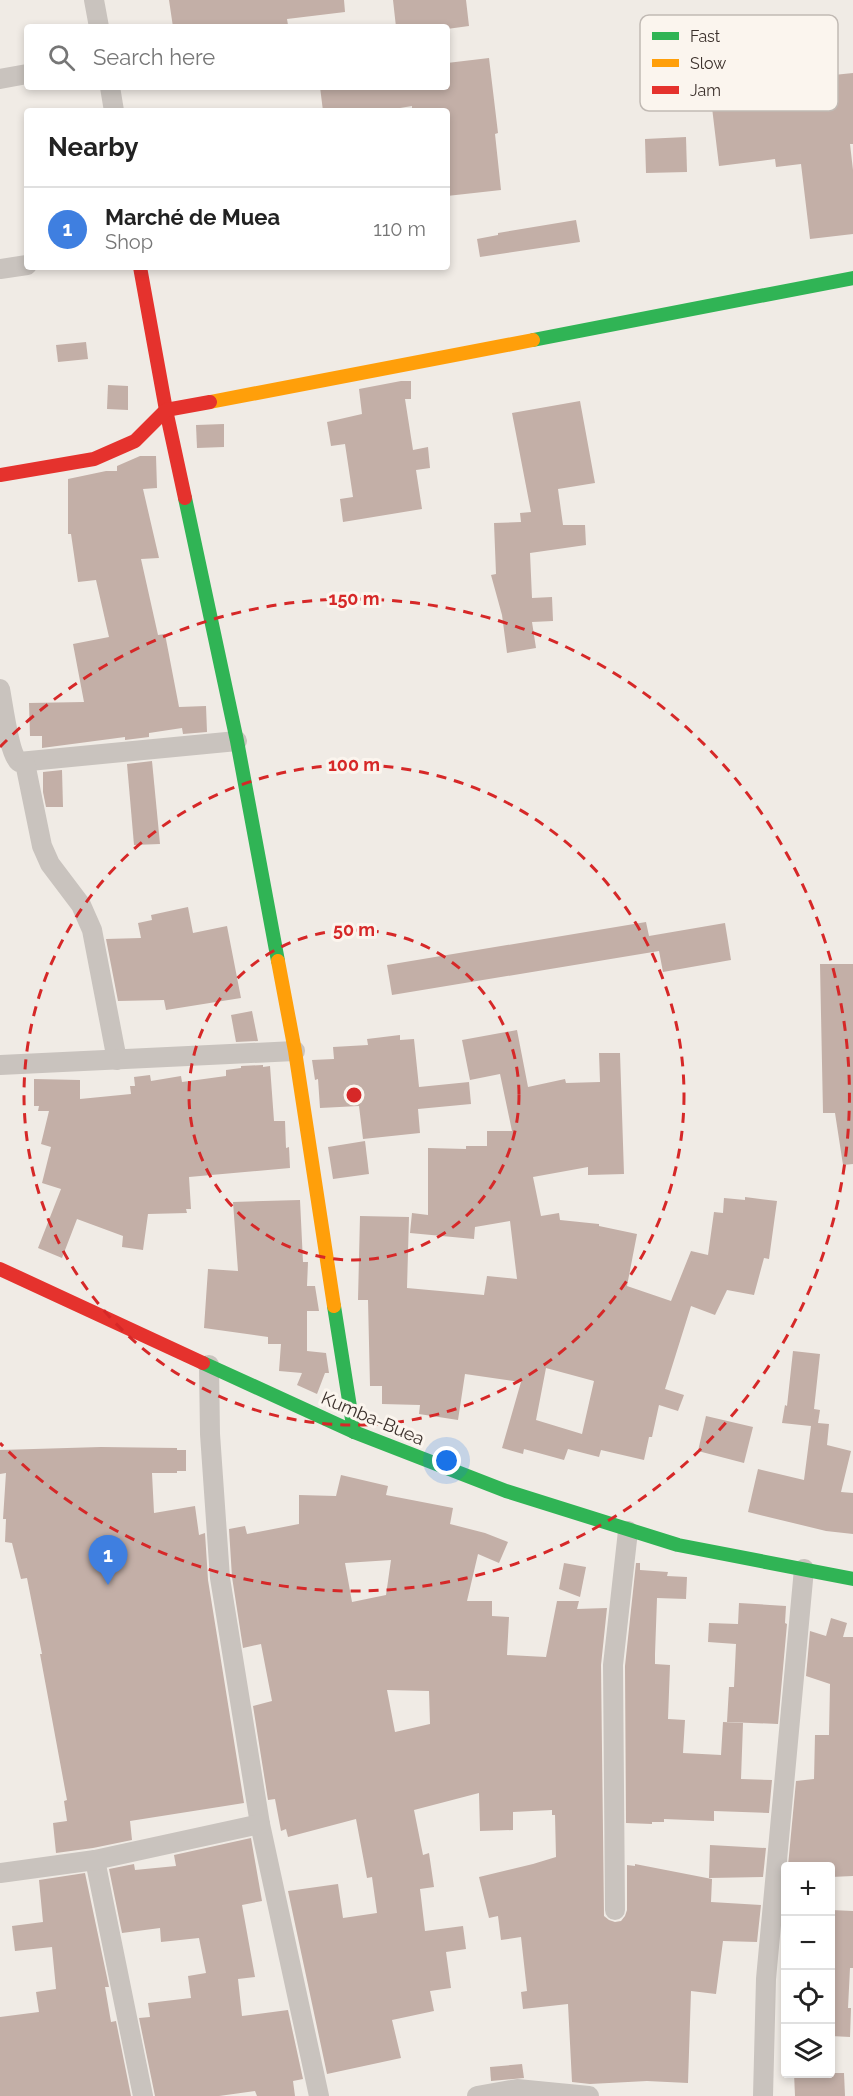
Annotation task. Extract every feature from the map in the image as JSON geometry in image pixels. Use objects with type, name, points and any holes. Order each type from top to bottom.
[{"type":"main road","points":[[141,270],[166,410],[237,741],[295,1051],[354,1432]]},
{"type":"main road","points":[[0,475],[94,459],[135,441],[166,410],[853,278]]},
{"type":"main road","name":"Kumba-Buea","points":[[0,1269],[354,1432],[506,1491],[678,1545],[853,1579]]},
{"type":"street","points":[[94,0],[98,24]]},
{"type":"street","points":[[0,79],[24,75]]},
{"type":"street","points":[[110,90],[114,108]]},
{"type":"street","points":[[0,269],[24,265]]},
{"type":"street","points":[[0,689],[16,759],[25,763],[237,741]]},
{"type":"street","points":[[25,763],[42,846],[50,864],[81,905],[92,930],[117,1060]]},
{"type":"street","points":[[0,1065],[295,1051]]},
{"type":"street","points":[[209,1365],[210,1434],[218,1563],[260,1824],[319,2096]]},
{"type":"street","points":[[615,1910],[613,1665],[628,1531]]},
{"type":"street","points":[[763,2096],[766,1979],[804,1569]]},
{"type":"street","points":[[0,1873],[95,1860],[260,1824]]},
{"type":"street","points":[[95,1860],[143,2096]]},
{"type":"street","points":[[477,2096],[517,2093],[589,2096]]},
{"type":"building","points":[[169,0],[344,0],[345,12],[287,19],[288,24],[173,24]]},
{"type":"building","points":[[393,0],[466,0],[469,26],[450,29],[450,24],[396,24]]},
{"type":"building","points":[[489,58],[498,133],[495,134],[501,190],[450,196],[450,108],[412,108],[412,106],[323,108],[320,90],[450,90],[450,63]]},
{"type":"building","points":[[853,73],[853,144],[850,144],[853,170],[853,234],[810,239],[801,164],[776,167],[775,159],[719,166],[712,111],[838,111],[838,75]]},
{"type":"building","points":[[686,137],[687,172],[646,173],[645,139]]},
{"type":"building","points":[[576,220],[580,242],[480,257],[477,239],[498,235],[498,233]]},
{"type":"building","points":[[86,342],[88,359],[58,362],[56,345]]},
{"type":"building","points":[[411,381],[411,399],[405,399],[413,450],[428,447],[430,468],[416,470],[422,509],[343,522],[340,499],[353,497],[345,444],[331,446],[327,422],[362,414],[359,389]]},
{"type":"building","points":[[108,385],[128,386],[128,410],[107,409]]},
{"type":"building","points":[[580,401],[595,483],[558,489],[563,525],[585,525],[586,545],[530,553],[532,598],[552,597],[553,621],[532,622],[536,648],[507,653],[502,615],[491,575],[496,574],[494,523],[521,522],[520,513],[531,512],[512,413]]},
{"type":"building","points":[[224,424],[224,447],[197,448],[196,425]]},
{"type":"building","points":[[140,456],[156,456],[157,488],[143,489],[159,558],[141,559],[158,635],[165,634],[179,707],[206,706],[207,732],[183,734],[182,728],[149,733],[149,737],[125,740],[125,737],[42,748],[42,736],[30,736],[29,703],[84,702],[73,644],[109,637],[96,580],[78,582],[71,534],[68,534],[68,479],[117,471],[117,466]]},
{"type":"building","points":[[152,761],[160,844],[134,845],[127,764]]},
{"type":"building","points":[[62,770],[63,807],[46,807],[43,772]]},
{"type":"building","points":[[188,907],[193,933],[227,926],[241,998],[166,1010],[164,1000],[118,1001],[106,939],[141,938],[138,923],[152,920],[151,915]]},
{"type":"building","points":[[646,922],[649,936],[725,923],[731,960],[663,972],[659,951],[392,995],[387,965]]},
{"type":"building","points":[[820,964],[853,964],[853,1164],[843,1165],[835,1113],[823,1113]]},
{"type":"building","points":[[252,1011],[258,1041],[236,1042],[231,1015]]},
{"type":"building","points":[[517,1030],[528,1087],[565,1079],[566,1083],[600,1082],[599,1053],[620,1053],[624,1174],[588,1175],[588,1167],[533,1177],[541,1216],[559,1213],[560,1220],[599,1224],[599,1226],[637,1234],[627,1286],[671,1301],[691,1251],[708,1255],[714,1212],[723,1213],[724,1198],[745,1200],[745,1197],[777,1201],[769,1259],[764,1258],[754,1295],[727,1290],[715,1315],[691,1306],[665,1389],[684,1395],[678,1411],[659,1405],[644,1460],[601,1450],[599,1457],[568,1449],[564,1460],[524,1449],[523,1454],[502,1448],[521,1382],[465,1374],[458,1420],[419,1414],[420,1405],[382,1404],[382,1386],[370,1386],[368,1300],[358,1300],[360,1216],[409,1217],[407,1288],[484,1295],[487,1276],[517,1279],[510,1221],[475,1227],[474,1239],[410,1233],[412,1213],[428,1215],[428,1148],[466,1149],[466,1146],[487,1146],[487,1131],[512,1131],[500,1074],[470,1080],[462,1040]],"holes":[[[546,1368],[594,1381],[582,1434],[536,1420]]]},
{"type":"building","points":[[400,1035],[400,1040],[414,1039],[419,1087],[469,1082],[471,1104],[418,1109],[420,1133],[363,1139],[359,1106],[320,1108],[318,1079],[315,1080],[312,1060],[334,1059],[333,1047],[368,1045],[367,1039]]},
{"type":"building","points":[[263,1065],[263,1067],[270,1066],[274,1121],[285,1121],[286,1148],[289,1147],[290,1168],[189,1177],[191,1209],[186,1209],[187,1213],[148,1214],[143,1250],[122,1247],[123,1236],[77,1219],[62,1258],[38,1248],[61,1189],[42,1183],[51,1147],[41,1144],[49,1111],[38,1111],[39,1106],[34,1106],[34,1079],[80,1080],[80,1099],[131,1094],[130,1086],[135,1086],[134,1077],[150,1075],[151,1081],[181,1076],[182,1082],[226,1076],[226,1070],[241,1068],[241,1066]]},
{"type":"building","points":[[365,1141],[369,1174],[333,1179],[328,1147]]},
{"type":"building","points":[[300,1200],[303,1262],[308,1262],[307,1286],[315,1286],[319,1311],[307,1311],[307,1351],[326,1353],[329,1373],[325,1373],[317,1394],[297,1385],[302,1373],[279,1371],[281,1344],[268,1344],[268,1337],[204,1328],[208,1269],[238,1271],[233,1202]]},
{"type":"building","points":[[793,1351],[820,1354],[814,1409],[820,1410],[818,1423],[829,1424],[827,1445],[851,1451],[841,1492],[853,1493],[853,1534],[826,1531],[748,1512],[758,1469],[804,1480],[811,1426],[782,1423],[785,1405],[787,1406]]},
{"type":"building","points":[[706,1416],[753,1427],[744,1463],[698,1451]]},
{"type":"building","points":[[101,1447],[186,1450],[186,1471],[152,1473],[154,1513],[195,1506],[199,1535],[205,1533],[208,1580],[244,1803],[130,1821],[132,1840],[56,1853],[53,1823],[67,1821],[64,1801],[67,1800],[27,1578],[21,1579],[12,1543],[5,1542],[6,1519],[3,1519],[6,1473],[0,1474],[0,1450]]},
{"type":"building","points":[[341,1475],[388,1486],[386,1495],[453,1508],[450,1524],[508,1542],[499,1563],[478,1554],[467,1601],[492,1601],[492,1616],[509,1617],[507,1655],[546,1657],[557,1601],[579,1601],[577,1609],[607,1608],[601,1665],[604,1916],[615,1922],[621,1921],[625,1916],[627,1865],[635,1866],[635,1864],[712,1879],[711,1902],[761,1905],[757,1942],[723,1941],[716,1994],[691,1991],[688,2083],[647,2081],[590,2084],[572,2082],[568,2004],[523,2009],[521,1992],[527,1991],[521,1937],[501,1940],[498,1916],[489,1918],[479,1877],[556,1857],[555,1815],[552,1815],[552,1810],[513,1812],[513,1830],[480,1831],[479,1793],[414,1810],[423,1855],[429,1853],[434,1887],[420,1889],[425,1931],[463,1926],[466,1949],[446,1952],[451,1988],[430,1991],[434,2011],[392,2020],[401,2058],[327,2074],[288,1891],[338,1884],[343,1918],[377,1913],[372,1877],[367,1878],[356,1819],[288,1837],[286,1829],[281,1831],[275,1799],[268,1800],[253,1706],[272,1701],[261,1644],[243,1648],[232,1577],[229,1529],[245,1526],[247,1534],[299,1524],[299,1495],[336,1496]],"holes":[[[391,1560],[386,1595],[352,1602],[345,1563]],[[387,1690],[429,1691],[430,1724],[395,1732]]]},
{"type":"building","points":[[564,1563],[586,1567],[580,1597],[559,1589]]},
{"type":"building","points":[[636,1563],[640,1563],[640,1570],[668,1572],[667,1576],[687,1577],[686,1599],[657,1598],[655,1654],[655,1664],[670,1665],[668,1719],[685,1720],[683,1753],[721,1755],[723,1722],[743,1723],[741,1779],[772,1780],[769,1813],[714,1811],[714,1821],[664,1819],[664,1822],[652,1822],[652,1824],[626,1823],[625,1666]]},
{"type":"building","points":[[739,1603],[786,1606],[785,1623],[787,1624],[778,1724],[727,1722],[729,1687],[734,1687],[736,1644],[708,1642],[709,1623],[738,1624]]},
{"type":"building","points":[[831,1618],[847,1623],[843,1637],[853,1637],[853,1876],[835,1877],[835,1862],[788,1862],[796,1781],[814,1779],[815,1735],[829,1735],[830,1684],[806,1676],[810,1631],[826,1636]]},
{"type":"building","points":[[251,1838],[262,1901],[242,1905],[255,1977],[238,1979],[242,2016],[288,2010],[303,2079],[293,2081],[295,2096],[257,2096],[255,2091],[219,2096],[155,2096],[139,2018],[150,2017],[148,2003],[191,1998],[188,1976],[206,1973],[199,1938],[161,1942],[160,1928],[122,1933],[109,1869],[134,1864],[135,1870],[176,1866],[174,1855]]},
{"type":"building","points":[[710,1845],[766,1848],[763,1877],[709,1878]]},
{"type":"building","points":[[85,1873],[109,1987],[105,1987],[111,2022],[116,2021],[131,2096],[0,2096],[0,2017],[39,2012],[36,1992],[56,1989],[52,1947],[15,1951],[12,1926],[43,1922],[39,1880]]},
{"type":"building","points":[[835,1910],[853,1911],[853,1968],[850,1968],[848,2008],[851,2008],[850,2037],[835,2036]]},
{"type":"building","points":[[522,2064],[524,2078],[491,2081],[490,2067]]},
{"type":"building","points":[[835,2073],[844,2073],[845,2096],[795,2096],[794,2078],[835,2078]]},
{"type":"traffic: fast","points":[[533,340],[853,278]]},
{"type":"traffic: fast","points":[[185,498],[237,741],[278,961]]},
{"type":"traffic: fast","points":[[334,1306],[354,1432]]},
{"type":"traffic: fast","points":[[203,1363],[354,1432],[506,1491],[678,1545],[853,1579]]},
{"type":"traffic: slow","points":[[210,402],[533,340]]},
{"type":"traffic: slow","points":[[278,961],[295,1051],[334,1306]]},
{"type":"traffic: jam","points":[[141,270],[166,410],[185,498]]},
{"type":"traffic: jam","points":[[0,475],[94,459],[135,441],[166,410],[210,402]]},
{"type":"traffic: jam","points":[[0,1269],[203,1363]]},
{"type":"place","name":"Marché de Muea","points":[[108,1585]]}]
